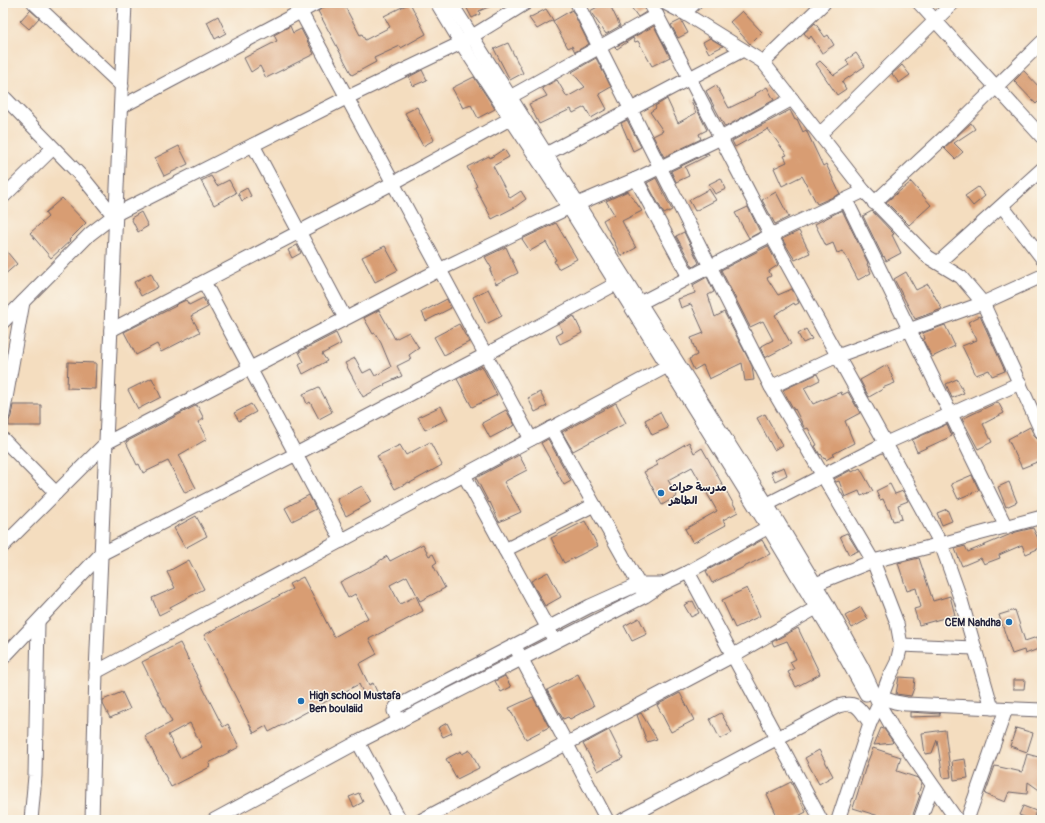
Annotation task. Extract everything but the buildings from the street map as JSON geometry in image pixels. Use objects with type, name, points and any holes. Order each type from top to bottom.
[{"type":"street","points":[[34,3],[122,86]]},
{"type":"street","points":[[92,820],[96,672],[125,3]]},
{"type":"street","points":[[121,107],[298,7],[317,3]]},
{"type":"street","points":[[438,3],[510,97],[516,116],[546,154],[573,206],[773,524],[821,605],[863,669],[877,709],[957,820]]},
{"type":"street","points":[[451,3],[467,40],[516,116],[563,198],[573,206]]},
{"type":"street","points":[[3,322],[90,234],[115,215],[346,98],[467,40],[526,3]]},
{"type":"street","points":[[577,3],[771,387],[873,561],[897,623],[901,645],[897,662],[888,680],[836,818]]},
{"type":"street","points":[[650,3],[771,235],[941,544],[961,600],[992,708]]},
{"type":"street","points":[[665,3],[684,13],[763,62],[874,203],[928,257],[961,277],[983,303],[1042,433]]},
{"type":"street","points":[[684,13],[695,3]]},
{"type":"street","points":[[763,62],[824,3]]},
{"type":"street","points":[[919,3],[1042,137]]},
{"type":"street","points":[[820,134],[953,3]]},
{"type":"street","points":[[298,7],[531,439]]},
{"type":"street","points":[[510,97],[656,15]]},
{"type":"street","points":[[874,203],[1042,42]]},
{"type":"street","points":[[546,154],[744,50]]},
{"type":"street","points":[[3,96],[84,179],[115,215]]},
{"type":"street","points":[[3,546],[106,443],[439,270],[721,138],[792,99]]},
{"type":"street","points":[[111,330],[393,183],[516,116]]},
{"type":"street","points":[[253,145],[345,318]]},
{"type":"street","points":[[3,197],[53,148]]},
{"type":"street","points":[[938,263],[1042,169]]},
{"type":"street","points":[[636,179],[689,277]]},
{"type":"street","points":[[640,303],[771,235],[864,191]]},
{"type":"street","points":[[846,200],[1006,527]]},
{"type":"street","points":[[1002,206],[1042,258]]},
{"type":"street","points":[[771,387],[837,356],[983,303],[1042,276]]},
{"type":"street","points":[[620,281],[640,303],[672,363]]},
{"type":"street","points":[[3,658],[101,554],[485,355],[620,281]]},
{"type":"street","points":[[204,282],[342,541]]},
{"type":"street","points":[[3,415],[23,302]]},
{"type":"street","points":[[96,672],[672,363]]},
{"type":"street","points":[[762,507],[886,443],[1020,383]]},
{"type":"street","points":[[551,428],[642,590]]},
{"type":"street","points":[[3,439],[56,493]]},
{"type":"street","points":[[464,475],[555,642]]},
{"type":"street","points":[[505,550],[594,505]]},
{"type":"street","points":[[810,586],[873,561],[1042,517]]},
{"type":"street","points":[[399,722],[394,712],[396,707],[590,606],[663,584],[688,572],[773,524]]},
{"type":"street","points":[[688,572],[821,820]]},
{"type":"street","points":[[214,820],[358,742],[555,642],[642,590]]},
{"type":"street","points":[[422,820],[732,656],[821,605]]},
{"type":"street","points":[[31,820],[35,776],[38,622]]},
{"type":"street","points":[[901,645],[974,648]]},
{"type":"street","points":[[515,646],[566,744],[608,820]]},
{"type":"street","points":[[623,820],[826,711],[846,704],[852,704],[857,707],[877,709],[895,702],[906,704],[1042,710]]},
{"type":"street","points":[[967,820],[1006,709]]},
{"type":"street","points":[[358,742],[400,820]]},
{"type":"street","points":[[920,820],[932,786]]},
{"type":"place","name":"مدرسة حراث الطاهر","points":[[661,493]]},
{"type":"place","name":"CEM Nahdha","points":[[1009,622]]},
{"type":"place","name":"High school Mustafa Ben boulaiid","points":[[301,701]]}]
